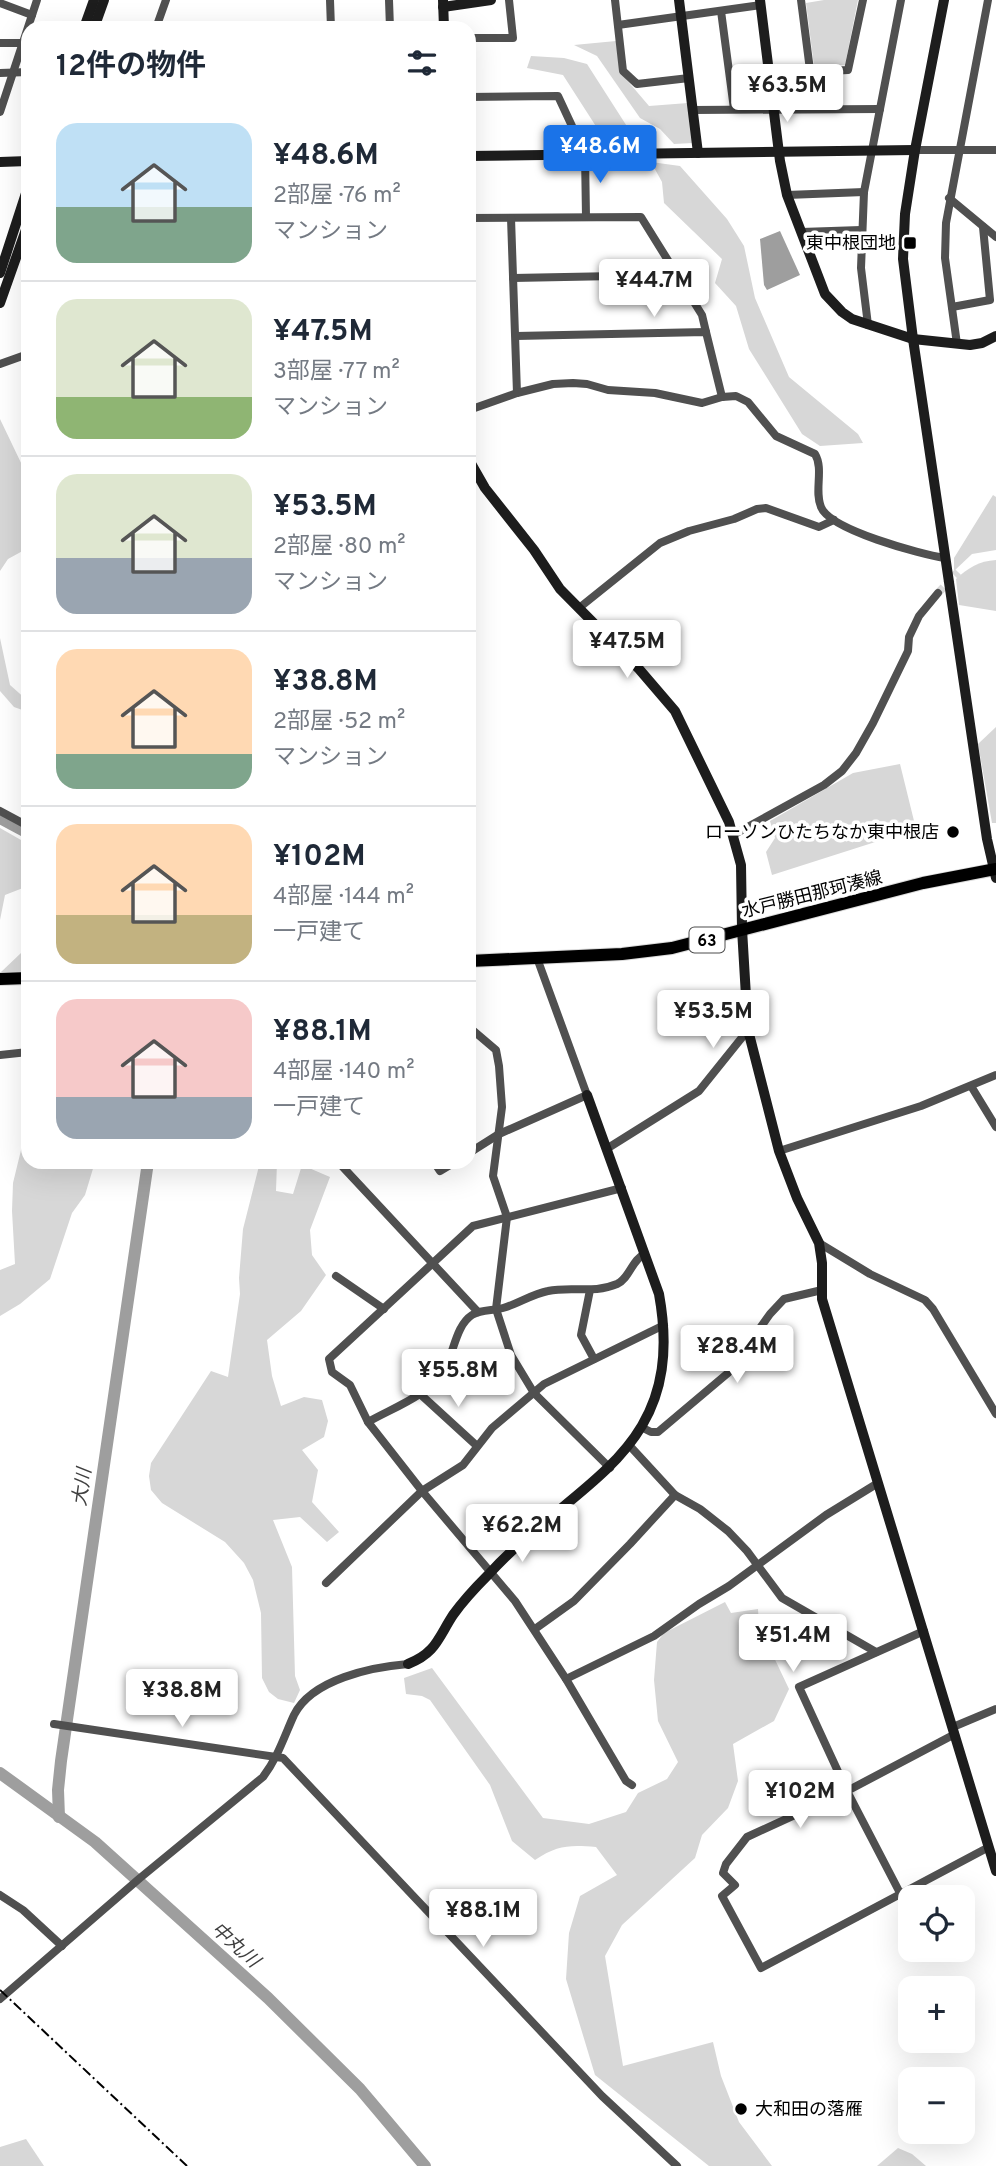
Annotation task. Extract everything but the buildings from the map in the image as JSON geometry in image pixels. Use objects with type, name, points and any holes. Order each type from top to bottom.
[{"type":"main road","name":"水戸勝田那珂湊線","points":[[476,961],[622,954],[672,948],[955,875],[995,872]]},
{"type":"main road","points":[[0,979],[21,978]]},
{"type":"street","points":[[30,21],[37,0]]},
{"type":"street","points":[[86,21],[94,0]]},
{"type":"street","points":[[96,21],[104,0]]},
{"type":"street","points":[[158,21],[166,0]]},
{"type":"street","points":[[330,0],[331,21]]},
{"type":"street","points":[[388,0],[390,21]]},
{"type":"street","points":[[444,21],[443,3],[491,0]]},
{"type":"street","points":[[476,38],[513,38],[509,0]]},
{"type":"street","points":[[615,0],[623,71],[637,85],[689,78]]},
{"type":"street","points":[[679,0],[698,153]]},
{"type":"street","points":[[801,0],[815,109]]},
{"type":"street","points":[[811,72],[848,70],[863,0]]},
{"type":"street","points":[[868,326],[861,268],[864,192],[901,0]]},
{"type":"street","points":[[944,0],[907,195],[903,242],[913,339],[995,872]]},
{"type":"street","points":[[957,344],[945,258],[949,198],[988,0]]},
{"type":"street","points":[[0,3],[32,15]]},
{"type":"street","points":[[618,26],[760,3],[787,195],[825,294],[842,313],[868,326],[913,339],[957,344],[982,343],[996,336]]},
{"type":"street","points":[[721,11],[733,109]]},
{"type":"street","points":[[0,43],[21,43]]},
{"type":"street","points":[[1,108],[21,47]]},
{"type":"street","points":[[0,73],[21,72]]},
{"type":"street","points":[[476,97],[558,96],[585,154],[586,217]]},
{"type":"street","points":[[693,110],[880,108]]},
{"type":"street","points":[[476,156],[996,150]]},
{"type":"street","points":[[0,162],[21,161]]},
{"type":"street","points":[[787,195],[864,192]]},
{"type":"street","points":[[949,198],[996,237]]},
{"type":"street","points":[[0,273],[21,208]]},
{"type":"street","points":[[476,218],[641,217],[702,315],[722,397]]},
{"type":"street","points":[[511,218],[517,393]]},
{"type":"street","points":[[952,307],[990,300],[983,227]]},
{"type":"street","points":[[801,232],[861,230]]},
{"type":"street","points":[[0,303],[21,244]]},
{"type":"street","points":[[513,278],[668,275],[675,271]]},
{"type":"street","points":[[516,336],[706,332]]},
{"type":"street","points":[[0,364],[21,356]]},
{"type":"street","points":[[476,408],[517,393],[553,384],[573,383],[608,390],[655,393],[702,403],[722,397],[743,398],[776,436],[814,454],[818,464],[820,505],[825,514],[898,547],[945,558]]},
{"type":"street","points":[[476,472],[560,589],[639,669],[674,711],[687,733],[733,835],[741,865],[748,1030],[779,1151],[797,1198],[819,1243],[822,1299],[996,1871]]},
{"type":"street","points":[[579,608],[660,543],[689,531],[766,508],[819,527],[834,520]]},
{"type":"street","points":[[733,835],[824,785],[842,771],[873,723],[908,651],[909,637],[919,616],[938,593]]},
{"type":"street","points":[[0,811],[21,822]]},
{"type":"street","points":[[0,1999],[263,1777],[278,1756],[295,1714],[311,1694],[370,1669],[408,1664],[427,1655],[454,1613],[490,1572],[610,1468],[641,1427],[660,1376],[664,1325],[659,1294],[537,958]]},
{"type":"street","points":[[608,1148],[699,1091],[748,1030]]},
{"type":"street","points":[[476,1034],[489,1042],[498,1057],[502,1090],[493,1176],[507,1217],[496,1309],[512,1355],[534,1393],[610,1468]]},
{"type":"street","points":[[0,1055],[21,1053]]},
{"type":"street","points":[[779,1151],[921,1106],[996,1076]]},
{"type":"street","points":[[971,1086],[996,1127]]},
{"type":"street","points":[[476,1149],[499,1134],[587,1095]]},
{"type":"street","points":[[345,1169],[478,1312]]},
{"type":"street","points":[[622,1188],[473,1226],[329,1359],[332,1372],[349,1385],[368,1422],[535,1629],[626,1782],[632,1785]]},
{"type":"street","points":[[819,1243],[870,1274],[925,1300],[996,1414]]},
{"type":"street","points":[[368,1422],[437,1380],[449,1361],[465,1321],[478,1312],[496,1309],[545,1291],[567,1288],[590,1290],[620,1283],[639,1257],[645,1254]]},
{"type":"street","points":[[336,1276],[384,1309]]},
{"type":"street","points":[[590,1290],[582,1335],[594,1359]]},
{"type":"street","points":[[641,1427],[658,1432],[728,1373],[784,1298],[822,1290]]},
{"type":"street","points":[[326,1583],[422,1490],[463,1465],[492,1428],[544,1384],[664,1325]]},
{"type":"street","points":[[419,1393],[477,1447]]},
{"type":"street","points":[[629,1446],[675,1495],[721,1525],[747,1551],[782,1598],[876,1652]]},
{"type":"street","points":[[566,1679],[654,1636],[729,1586],[826,1515],[878,1483]]},
{"type":"street","points":[[535,1629],[574,1601],[675,1495]]},
{"type":"street","points":[[898,1889],[846,1791],[799,1687],[924,1631]]},
{"type":"street","points":[[898,1894],[761,1969],[722,1896],[734,1885],[723,1873],[726,1864],[747,1837],[846,1791],[996,1709]]},
{"type":"street","points":[[54,1724],[283,1758],[601,2096],[677,2166]]},
{"type":"street","points":[[915,1885],[989,1847]]},
{"type":"street","points":[[0,1895],[23,1910],[62,1946]]},
{"type":"shaded area","points":[[858,0],[845,65],[814,66],[806,3]]},
{"type":"shaded area","points":[[616,41],[620,72],[649,106],[688,103],[693,143],[674,144],[660,129],[640,118],[597,56],[574,45]]},
{"type":"shaded area","points":[[531,56],[564,58],[587,64],[628,128],[626,144],[608,145],[563,75],[527,68]]},
{"type":"shaded area","points":[[651,162],[680,166],[727,219],[744,246],[755,298],[789,377],[858,434],[863,443],[820,446],[802,434],[749,349],[736,306],[715,283],[722,259],[664,203],[662,182]]},
{"type":"shaded area","points":[[780,231],[800,275],[767,290],[764,285],[760,239]]},
{"type":"shaded area","points":[[0,419],[21,463],[21,552],[8,559],[0,571]]},
{"type":"shaded area","points":[[993,495],[996,497],[996,550],[972,554],[954,571],[954,558]]},
{"type":"shaded area","points":[[996,560],[996,611],[959,605],[956,579],[974,566]]},
{"type":"shaded area","points":[[0,638],[10,685],[21,695],[21,710],[14,707],[0,691]]},
{"type":"shaded area","points":[[996,727],[996,823],[992,823],[978,744]]},
{"type":"shaded area","points":[[900,764],[916,829],[772,875],[766,852],[775,838],[770,821],[853,773]]},
{"type":"shaded area","points":[[0,828],[21,840],[21,889],[5,895],[0,920]]},
{"type":"shaded area","points":[[21,953],[21,973],[1,972]]},
{"type":"shaded area","points":[[21,1150],[21,1169],[93,1169],[85,1195],[72,1213],[50,1279],[20,1304],[0,1316],[0,1270],[15,1264],[13,1183]]},
{"type":"shaded area","points":[[258,1169],[277,1169],[276,1191],[293,1194],[301,1169],[311,1169],[330,1177],[310,1230],[312,1255],[326,1275],[301,1311],[267,1340],[272,1376],[281,1406],[304,1397],[322,1400],[328,1421],[324,1437],[302,1450],[318,1470],[312,1502],[339,1532],[327,1542],[300,1517],[273,1520],[292,1567],[295,1676],[300,1690],[294,1703],[278,1699],[269,1692],[262,1678],[261,1613],[253,1580],[244,1563],[225,1542],[162,1503],[151,1490],[149,1476],[151,1463],[211,1371],[228,1377],[240,1294],[243,1229]]},
{"type":"shaded area","points":[[725,1602],[731,1613],[758,1609],[759,1626],[789,1689],[774,1721],[733,1744],[738,1781],[728,1808],[702,1835],[695,1858],[622,1925],[605,1956],[623,2066],[713,2042],[721,2076],[739,2122],[772,2166],[709,2166],[595,2075],[566,1979],[569,1933],[580,1896],[617,1875],[596,1847],[564,1847],[535,1860],[512,1841],[490,1785],[430,1700],[406,1694],[404,1678],[432,1668],[543,1818],[589,1824],[626,1812],[638,1793],[667,1779],[678,1762],[658,1721],[654,1680],[657,1642],[664,1633]]},
{"type":"shaded area","points":[[26,2139],[44,2166],[0,2166],[0,2147]]},
{"type":"shaded area","points":[[898,2148],[912,2154],[926,2166],[877,2166]]},
{"type":"waterway","name":"大川","points":[[0,818],[21,829]]},
{"type":"waterway","name":"大川","points":[[59,1817],[61,1761],[147,1169]]},
{"type":"waterway","name":"中丸川","points":[[0,1773],[95,1842],[268,1998],[360,2089],[425,2166]]},
{"type":"tunnel","points":[[938,593],[958,572]]},
{"type":"railway","points":[[0,1990],[187,2166]]},
{"type":"place","name":"東中根団地","points":[[910,243]]},
{"type":"place","name":"ローソンひたちなか東中根店","points":[[953,832]]},
{"type":"place","name":"大和田の落雁","points":[[741,2109]]}]
